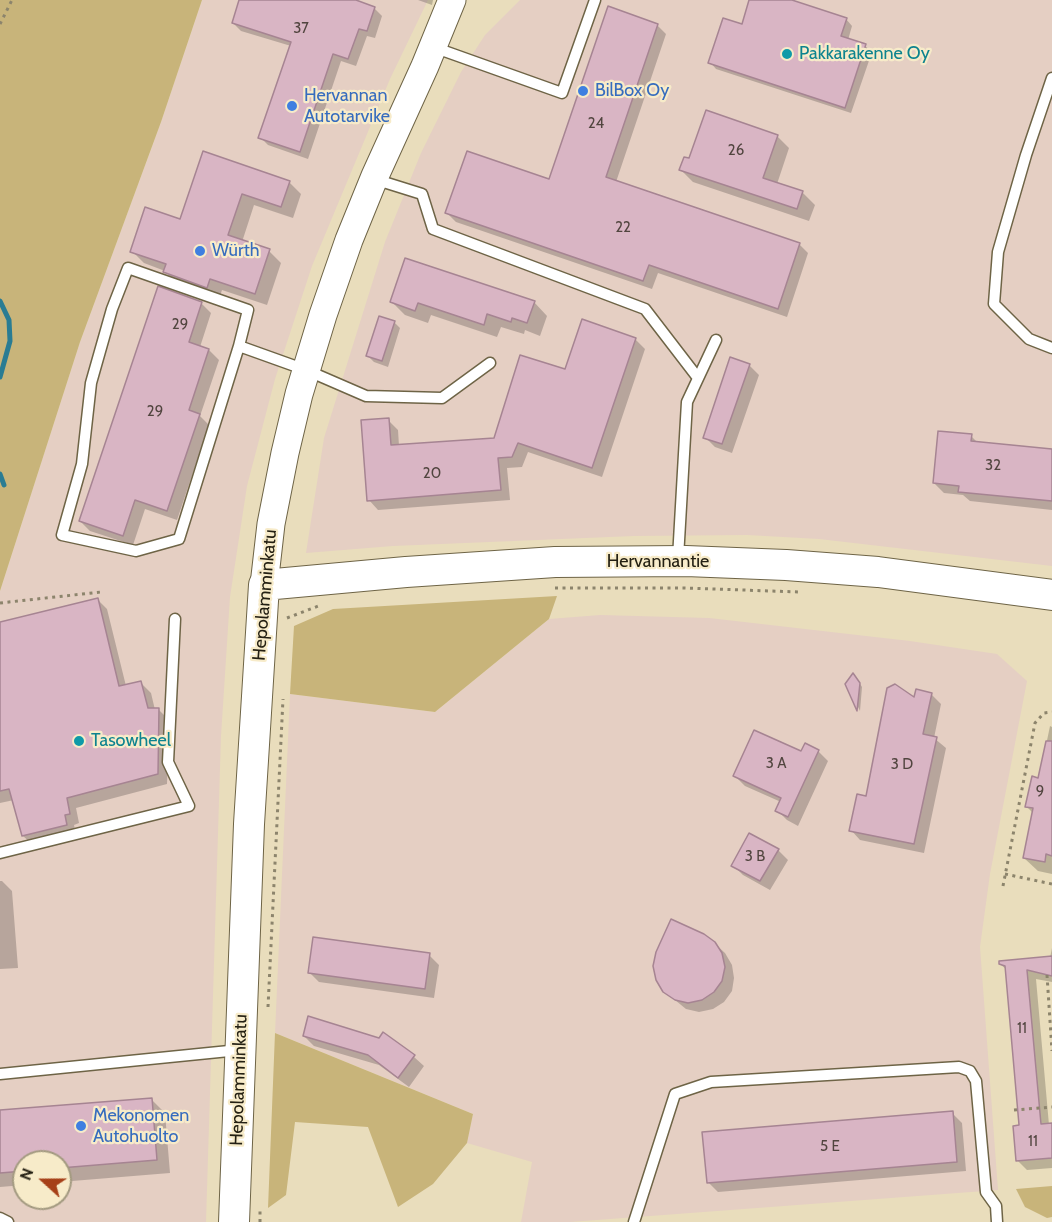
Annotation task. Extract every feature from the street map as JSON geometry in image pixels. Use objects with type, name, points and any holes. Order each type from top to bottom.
[{"type":"main road","name":"Hervannantie","points":[[275,585],[406,572],[555,562],[677,561],[786,565],[878,572],[1052,595]]},
{"type":"main road","name":"Hepolamminkatu","points":[[234,1222],[249,817],[275,585]]},
{"type":"street","name":"Hepolamminkatu","points":[[275,585],[271,524],[285,453],[306,370],[349,240],[452,0]]},
{"type":"lane","points":[[433,47],[562,93],[595,0]]},
{"type":"lane","points":[[1052,78],[1026,155],[998,252],[994,304],[1029,339],[1052,348]]},
{"type":"lane","points":[[374,179],[422,194],[433,229],[645,309],[698,378]]},
{"type":"lane","points":[[128,268],[248,310],[239,346],[179,539],[136,551],[62,535],[82,464],[91,383],[112,309],[128,268]]},
{"type":"lane","points":[[677,561],[687,402],[716,340]]},
{"type":"lane","points":[[239,346],[306,370],[366,396],[442,398],[490,363]]},
{"type":"lane","points":[[0,853],[189,806],[168,762],[176,619]]},
{"type":"lane","points":[[0,1074],[240,1050]]},
{"type":"lane","points":[[633,1222],[675,1094],[711,1082],[959,1067],[970,1071],[976,1081],[986,1192],[996,1206],[997,1222]]},
{"type":"lane","points":[[0,1218],[8,1222]]},
{"type":"path","points":[[0,24],[12,0]]},
{"type":"path","points":[[275,585],[287,620],[306,609],[324,604]]},
{"type":"path","points":[[550,588],[684,588],[803,592]]},
{"type":"path","points":[[0,603],[101,592]]},
{"type":"path","points":[[268,1013],[284,688]]},
{"type":"path","points":[[1003,886],[1035,723],[1044,713],[1052,712]]},
{"type":"path","points":[[1005,874],[1052,884]]},
{"type":"path","points":[[1047,975],[1052,1051]]},
{"type":"path","points":[[1014,1110],[1052,1107]]},
{"type":"path","points":[[260,1222],[261,1200]]},
{"type":"shaded area","points":[[0,0],[202,0],[161,122],[80,342],[0,591]]},
{"type":"shaded area","points":[[202,0],[428,0],[390,79],[312,266],[275,379],[247,486],[230,597],[221,736],[206,1222],[0,1222],[0,591],[80,342],[161,122]]},
{"type":"shaded area","points":[[520,0],[1052,0],[1052,566],[819,539],[747,535],[634,536],[393,546],[306,553],[324,438],[385,242],[421,153],[461,72],[485,35]]},
{"type":"shaded area","points":[[557,596],[549,619],[435,712],[290,694],[294,626],[333,609]]},
{"type":"shaded area","points":[[600,615],[709,618],[910,641],[997,654],[1027,681],[990,874],[980,947],[998,1190],[570,1222],[521,1222],[532,1162],[467,1143],[473,1114],[275,1033],[290,694],[435,712],[549,619]]},
{"type":"shaded area","points":[[275,1033],[473,1114],[467,1143],[433,1184],[398,1207],[368,1127],[295,1122],[286,1195],[268,1208]]},
{"type":"shaded area","points":[[1052,1186],[1052,1217],[1047,1218],[1025,1207],[1016,1189]]},
{"type":"building","points":[[239,0],[356,0],[375,7],[367,31],[359,29],[348,59],[333,54],[300,152],[258,138],[291,42],[232,23]]},
{"type":"building","name":"Pakkarakenne Oy","points":[[749,0],[792,0],[847,18],[841,36],[866,44],[845,108],[708,63],[723,18],[742,24]]},
{"type":"building","points":[[608,6],[658,24],[606,177],[800,243],[778,309],[649,265],[643,281],[445,213],[467,151],[549,179]]},
{"type":"building","points":[[706,110],[778,135],[763,178],[803,191],[797,209],[679,170],[684,157],[689,158]]},
{"type":"building","points":[[203,151],[290,181],[281,207],[242,194],[228,235],[270,249],[255,294],[210,279],[207,288],[163,272],[166,264],[130,252],[145,207],[180,219]]},
{"type":"building","points":[[405,258],[535,301],[527,323],[512,318],[511,322],[487,314],[484,325],[418,303],[415,311],[390,302]]},
{"type":"building","points":[[158,286],[202,302],[189,342],[209,349],[189,410],[200,414],[167,511],[135,500],[123,536],[79,521]]},
{"type":"building","points":[[379,316],[395,321],[382,361],[366,356]]},
{"type":"building","points":[[582,319],[636,338],[592,468],[518,443],[512,457],[498,458],[501,490],[367,501],[361,420],[389,418],[391,445],[494,438],[520,355],[565,369]]},
{"type":"building","points":[[730,357],[750,364],[722,444],[703,438]]},
{"type":"building","points":[[938,431],[972,434],[971,441],[1052,449],[1052,501],[958,492],[959,486],[933,483]]},
{"type":"building","name":"Tasowheel","points":[[98,598],[119,686],[141,681],[148,708],[159,708],[158,774],[67,798],[70,814],[65,815],[67,825],[22,836],[9,789],[0,791],[0,622]]},
{"type":"building","points":[[853,673],[860,683],[857,711],[845,684]]},
{"type":"building","points":[[895,684],[914,697],[916,689],[932,693],[923,734],[937,737],[914,844],[849,831],[857,794],[866,796],[887,688]]},
{"type":"building","points":[[754,730],[801,751],[805,743],[819,750],[788,817],[775,811],[781,798],[733,776]]},
{"type":"building","points":[[1046,741],[1052,741],[1052,856],[1046,854],[1045,862],[1023,858],[1033,808],[1025,807],[1032,776],[1038,778]]},
{"type":"building","points":[[749,833],[779,849],[760,881],[731,866]]},
{"type":"building","points":[[671,919],[704,934],[715,942],[722,953],[725,967],[722,981],[714,992],[702,1000],[688,1003],[675,1000],[663,992],[656,980],[653,966],[656,952]]},
{"type":"building","points":[[313,937],[430,953],[425,989],[308,973]]},
{"type":"building","points":[[1052,956],[1052,976],[1027,970],[1041,1124],[1052,1123],[1052,1158],[1016,1161],[1013,1126],[1019,1125],[1005,966],[999,964],[999,961]]},
{"type":"building","points":[[308,1016],[379,1038],[383,1032],[415,1055],[398,1078],[368,1055],[303,1036]]},
{"type":"building","points":[[152,1098],[157,1160],[72,1167],[72,1150],[12,1150],[12,1172],[0,1173],[0,1110]]},
{"type":"building","points":[[953,1111],[957,1162],[707,1183],[702,1132]]},
{"type":"waterway","points":[[0,301],[9,320],[10,341],[0,377]]},
{"type":"waterway","points":[[0,474],[4,485]]},
{"type":"place","name":"Pakkarakenne Oy","points":[[787,54]]},
{"type":"place","name":"BilBox Oy","points":[[583,91]]},
{"type":"place","name":"Hervannan Autotarvike","points":[[292,106]]},
{"type":"place","name":"Würth","points":[[200,251]]},
{"type":"place","name":"Tasowheel","points":[[79,741]]},
{"type":"place","name":"Mekonomen Autohuolto","points":[[81,1126]]}]
